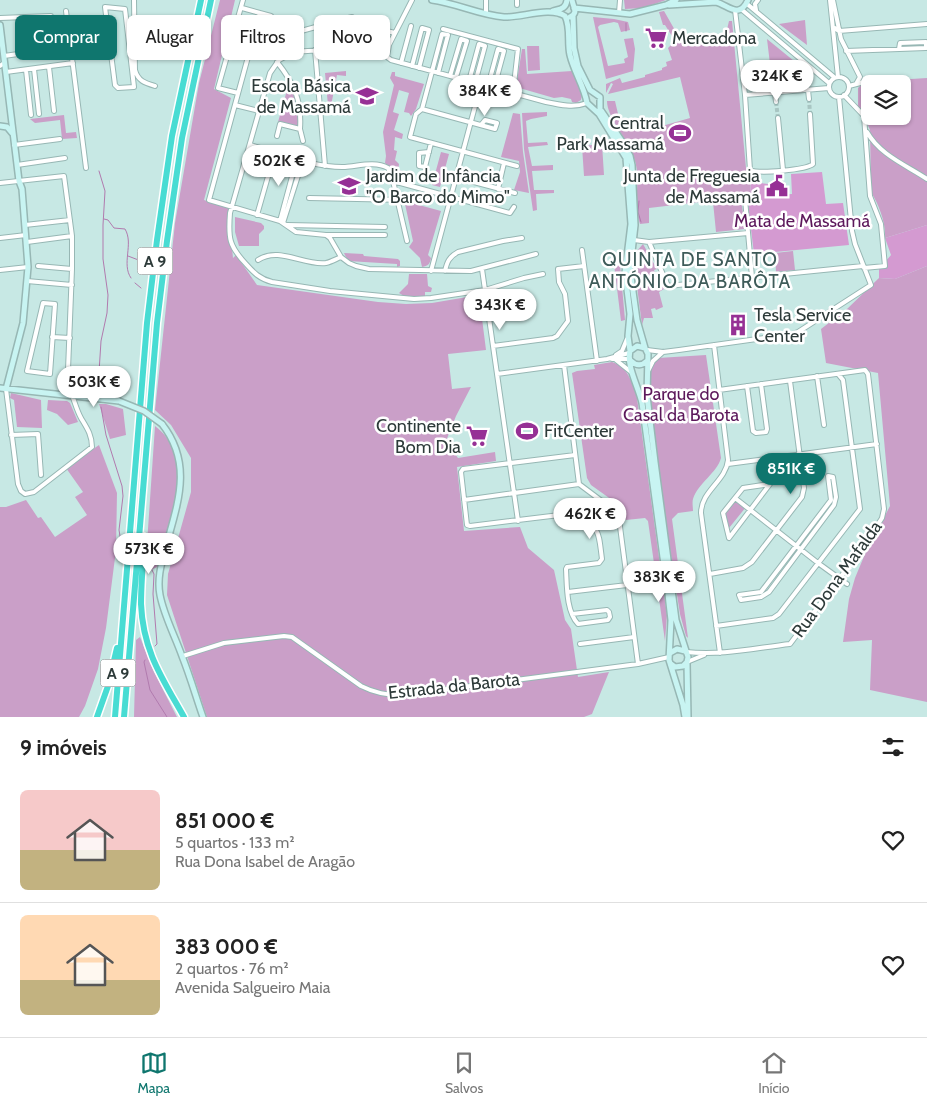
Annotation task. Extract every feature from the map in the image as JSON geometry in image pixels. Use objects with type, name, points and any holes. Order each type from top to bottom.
[{"type":"highway","name":"A 9","points":[[115,717],[148,322],[157,240],[172,136],[201,0]]},
{"type":"highway","name":"A 9","points":[[124,717],[157,323],[166,241],[182,138],[211,0]]},
{"type":"highway","points":[[141,516],[143,546],[141,604],[145,638],[152,658],[184,717]]},
{"type":"highway","points":[[97,717],[108,686],[122,630]]},
{"type":"street","points":[[134,0],[135,70],[137,77],[141,81],[155,86]]},
{"type":"street","points":[[238,94],[218,88],[243,0]]},
{"type":"street","points":[[390,43],[412,0]]},
{"type":"street","points":[[432,0],[439,0],[504,17],[565,9],[569,5],[574,11]]},
{"type":"street","points":[[486,0],[486,13]]},
{"type":"street","points":[[572,0],[575,56],[590,90],[600,97],[600,109],[624,144],[632,165],[635,225],[630,270],[637,320],[646,349],[648,371],[646,396],[676,620],[686,652],[686,717]]},
{"type":"street","points":[[619,13],[620,0]]},
{"type":"street","points":[[666,5],[676,0]]},
{"type":"street","points":[[757,12],[755,4],[758,0]]},
{"type":"street","points":[[745,96],[808,90],[829,85],[836,77],[831,0]]},
{"type":"street","points":[[831,0],[846,51],[860,78],[856,84]]},
{"type":"street","points":[[565,9],[569,17],[574,11],[588,10],[633,14],[666,5],[692,2],[722,2],[730,10],[738,9],[748,1],[757,12],[836,77],[844,78],[849,86],[848,91],[841,96]]},
{"type":"street","points":[[105,7],[126,9],[134,87],[118,88],[115,85],[109,41],[105,7]]},
{"type":"street","points":[[242,8],[267,15]]},
{"type":"street","points":[[565,9],[568,21],[570,56],[588,102],[603,120],[626,158],[630,224],[625,273],[630,314],[628,336],[631,372],[641,398],[671,620],[670,659],[686,717]]},
{"type":"street","points":[[649,242],[668,286],[885,266],[881,224],[870,196],[864,116],[841,96],[833,95],[829,85],[738,9]]},
{"type":"street","points":[[738,9],[750,170],[757,172],[783,170],[808,167],[813,164],[810,114]]},
{"type":"street","points":[[66,11],[67,15]]},
{"type":"street","points":[[260,13],[209,200],[283,223],[385,227]]},
{"type":"street","points":[[0,18],[15,17]]},
{"type":"street","points":[[833,27],[839,30],[927,24]]},
{"type":"street","points":[[0,25],[4,56],[2,64],[6,72],[14,145],[19,181],[22,190],[28,267],[23,323],[6,388],[18,484],[21,491],[25,494],[30,494],[92,447],[92,441],[89,429],[80,417],[70,395],[72,236],[64,176],[19,181],[0,183]]},
{"type":"street","points":[[401,63],[411,26]]},
{"type":"street","points":[[412,66],[422,28],[429,30],[418,68]]},
{"type":"street","points":[[443,28],[518,49],[513,93]]},
{"type":"street","points":[[390,32],[395,33]]},
{"type":"street","points":[[438,73],[448,36],[442,34],[422,109],[416,114],[410,137],[517,166]]},
{"type":"street","points":[[450,76],[461,39],[467,41],[456,78]]},
{"type":"street","points":[[846,51],[926,48],[926,42],[900,43],[899,49]]},
{"type":"street","points":[[469,81],[479,44],[486,46],[475,82]]},
{"type":"street","points":[[488,86],[498,49],[504,50],[494,88]]},
{"type":"street","points":[[4,56],[15,54]]},
{"type":"street","points":[[390,59],[559,104],[580,106],[588,102]]},
{"type":"street","points":[[73,60],[86,168]]},
{"type":"street","points":[[280,60],[270,73],[232,208],[229,228],[232,248],[255,275],[263,280],[330,291],[401,299],[431,298],[485,290],[543,274]]},
{"type":"street","points":[[316,60],[325,166]]},
{"type":"street","points":[[277,62],[296,90],[303,141]]},
{"type":"street","points":[[6,72],[73,63]]},
{"type":"street","points":[[48,67],[54,111]]},
{"type":"street","points":[[34,69],[39,114]]},
{"type":"street","points":[[26,70],[31,115]]},
{"type":"street","points":[[849,86],[861,83]]},
{"type":"street","points":[[431,271],[482,84]]},
{"type":"street","points":[[808,90],[809,99]]},
{"type":"street","points":[[588,102],[589,95],[595,93]]},
{"type":"street","points":[[776,93],[776,102]]},
{"type":"street","points":[[497,374],[607,359],[629,352],[637,346],[663,352],[789,335],[798,332],[871,284],[855,244],[852,230],[841,96]]},
{"type":"street","points":[[588,102],[595,107],[600,103]]},
{"type":"street","points":[[235,105],[259,111]]},
{"type":"street","points":[[422,109],[481,125]]},
{"type":"street","points":[[0,126],[7,123],[11,116]]},
{"type":"street","points":[[778,118],[783,170]]},
{"type":"street","points":[[277,136],[280,124],[300,129]]},
{"type":"street","points":[[0,126],[8,127],[13,134]]},
{"type":"street","points":[[866,130],[872,142],[882,152],[927,179]]},
{"type":"street","points":[[14,145],[60,139]]},
{"type":"street","points":[[429,152],[431,143]]},
{"type":"street","points":[[250,145],[325,166],[347,167],[381,164],[388,168],[393,181],[407,241]]},
{"type":"street","points":[[257,215],[275,152]]},
{"type":"street","points":[[17,165],[64,158]]},
{"type":"street","points":[[283,223],[297,158]]},
{"type":"street","points":[[283,223],[303,160]]},
{"type":"street","points":[[498,189],[504,163]]},
{"type":"street","points":[[393,181],[510,212],[514,207]]},
{"type":"street","points":[[470,181],[515,193]]},
{"type":"street","points":[[309,198],[405,200]]},
{"type":"street","points":[[745,199],[752,277]]},
{"type":"street","points":[[25,225],[70,220]]},
{"type":"street","points":[[283,223],[296,232],[326,235],[385,235]]},
{"type":"street","points":[[634,240],[649,242],[748,233]]},
{"type":"street","points":[[0,238],[26,235]]},
{"type":"street","points":[[326,235],[330,238],[341,257],[356,266],[369,269],[471,271],[536,254]]},
{"type":"street","points":[[27,242],[72,236]]},
{"type":"street","points":[[444,271],[452,255],[458,252],[522,238]]},
{"type":"street","points":[[582,250],[597,361]]},
{"type":"street","points":[[258,260],[264,256],[273,255],[327,263],[341,257]]},
{"type":"street","points":[[38,266],[72,269]]},
{"type":"street","points":[[493,346],[557,336],[568,321],[565,294],[558,282],[558,270],[584,266]]},
{"type":"street","points":[[0,270],[28,267]]},
{"type":"street","points":[[482,269],[518,520]]},
{"type":"street","points":[[27,281],[72,285]]},
{"type":"street","points":[[43,303],[55,304],[52,338],[50,374],[27,371],[43,303]]},
{"type":"street","points":[[607,359],[622,351],[628,336]]},
{"type":"street","points":[[52,338],[70,338]]},
{"type":"street","points":[[714,345],[728,464],[703,498],[701,507],[720,653]]},
{"type":"street","points":[[607,359],[630,360],[638,365],[663,352]]},
{"type":"street","points":[[648,371],[653,361],[663,352]]},
{"type":"street","points":[[614,360],[620,362],[631,372]]},
{"type":"street","points":[[564,365],[579,484],[616,513],[619,519],[638,664]]},
{"type":"street","name":"Rua Dona Mafalda","points":[[686,652],[720,653],[790,644],[864,546],[882,518],[884,509],[868,374],[865,370],[838,374]]},
{"type":"street","points":[[716,626],[773,618],[779,614],[860,509],[843,380],[838,374],[719,390]]},
{"type":"street","points":[[818,376],[824,425]]},
{"type":"street","points":[[710,574],[743,568],[752,562],[802,496],[804,488],[790,380]]},
{"type":"street","points":[[747,386],[753,431],[756,433],[766,432],[768,429],[762,384]]},
{"type":"street","points":[[0,388],[118,401],[144,410],[162,424],[172,439],[177,451],[181,472],[179,498],[159,571],[160,595],[203,717]]},
{"type":"street","points":[[11,434],[38,434],[41,474]]},
{"type":"street","points":[[728,464],[877,444]]},
{"type":"street","points":[[572,614],[607,610],[610,617],[608,620],[578,624],[572,614],[568,592],[567,567],[599,563],[602,559],[599,533],[596,528],[576,514],[470,526],[467,524],[461,472],[463,469],[575,454]]},
{"type":"street","points":[[828,476],[833,477],[835,503],[801,550],[769,592],[761,597],[741,600],[738,595],[761,592],[831,500],[828,476]]},
{"type":"street","points":[[464,500],[579,484]]},
{"type":"street","points":[[770,484],[729,538],[723,513],[735,498],[743,488],[770,484]]},
{"type":"street","points":[[735,498],[847,584]]},
{"type":"street","points":[[568,592],[627,585]]},
{"type":"street","name":"Estrada da Barota","points":[[183,656],[224,643],[284,636],[292,637],[360,686],[373,692],[387,695],[411,694],[670,659]]},
{"type":"street","points":[[580,644],[634,637]]},
{"type":"street","points":[[670,659],[677,649],[686,652]]},
{"type":"street","name":"Rua Dona Mafalda","points":[[687,662],[705,654]]},
{"type":"street","points":[[670,659],[676,667],[681,667],[687,662]]},
{"type":"green space","points":[[220,0],[235,0],[231,15],[221,15],[221,59],[214,89],[231,98],[204,200],[228,208],[233,258],[236,255],[257,285],[378,302],[406,304],[432,303],[479,295],[486,350],[448,354],[452,389],[471,387],[446,441],[458,458],[495,452],[496,461],[457,467],[464,531],[520,527],[528,548],[554,570],[565,620],[571,629],[578,677],[609,672],[592,714],[584,717],[207,717],[167,595],[168,574],[191,492],[191,458],[171,425],[155,410],[175,223],[199,83],[205,60],[211,60],[211,36]]},
{"type":"green space","points":[[624,0],[666,0],[643,8],[625,9]]},
{"type":"green space","points":[[664,11],[676,32],[686,35],[695,45],[725,38],[729,21],[732,21],[746,168],[750,175],[751,196],[649,208],[649,223],[640,224],[637,208],[637,174],[634,158],[614,122],[607,101],[615,101],[619,118],[631,120],[632,124],[655,128],[690,118],[680,77],[608,94],[613,84],[611,83],[606,93],[606,84],[620,78],[622,83],[645,77],[645,75],[662,70],[662,68],[667,66],[666,62],[672,60],[668,48],[675,41],[665,25],[663,25],[659,12]]},
{"type":"green space","points":[[593,17],[628,22],[630,30],[621,32],[618,23],[614,22],[598,27],[608,66],[625,63],[624,59],[628,57],[624,39],[633,38],[635,49],[633,71],[606,79]]},
{"type":"green space","points":[[805,20],[807,45],[779,24]]},
{"type":"green space","points":[[767,39],[794,61],[770,64]]},
{"type":"green space","points":[[527,46],[539,46],[540,70],[528,71]]},
{"type":"green space","points":[[522,49],[525,49],[527,74],[572,71],[582,95],[581,100],[576,103],[572,102],[571,99],[554,98],[516,87]]},
{"type":"green space","points":[[346,71],[346,76],[337,75],[329,116],[325,73]]},
{"type":"green space","points":[[392,72],[395,72],[395,76],[424,84],[416,109],[411,116],[409,113],[404,112],[409,93],[399,90],[393,112],[399,114],[394,130],[403,134],[402,139],[395,137],[394,150],[397,151],[395,160],[399,164],[398,170],[402,171],[401,178],[394,179],[390,168],[385,163],[383,132],[394,85],[390,78]]},
{"type":"green space","points":[[927,78],[927,225],[885,238],[881,214],[871,192],[870,130],[868,125],[911,125],[911,79]]},
{"type":"green space","points":[[289,83],[297,104],[298,127],[278,122]]},
{"type":"green space","points":[[861,85],[861,112],[858,107],[858,88]]},
{"type":"green space","points":[[547,112],[547,116],[526,121],[528,143],[547,142],[548,145],[528,147],[532,166],[553,165],[553,170],[532,171],[534,190],[554,190],[554,193],[536,194],[537,210],[533,211],[524,149],[522,113]]},
{"type":"green space","points":[[513,113],[520,114],[529,193],[514,190],[520,172],[519,161],[501,157]]},
{"type":"green space","points":[[64,115],[66,133],[76,132],[77,138],[62,139],[60,120],[35,123],[30,119]]},
{"type":"green space","points":[[602,144],[604,175],[584,176],[582,146]]},
{"type":"green space","points":[[441,152],[449,154],[440,187],[432,185]]},
{"type":"green space","name":"Mata de Massamá","points":[[822,172],[826,204],[843,203],[849,245],[754,254],[747,196],[751,195],[750,175],[761,176],[761,183],[768,184],[770,195],[792,194],[791,174]]},
{"type":"green space","points":[[741,198],[745,229],[716,232],[713,202]]},
{"type":"green space","points":[[408,202],[441,211],[428,255],[431,260],[424,267],[422,267],[420,258],[409,247],[413,241],[405,204]]},
{"type":"green space","points":[[235,217],[261,223],[264,226],[264,229],[259,234],[259,246],[239,246],[235,232]]},
{"type":"green space","points":[[927,225],[927,266],[895,279],[879,278],[879,269],[891,255],[885,238]]},
{"type":"green space","points":[[643,244],[657,269],[654,270],[658,279],[660,278],[664,289],[659,292],[663,307],[656,310],[655,308],[651,309],[653,318],[644,318],[642,325],[635,271],[636,252]]},
{"type":"green space","points":[[793,251],[795,270],[776,272],[775,253]]},
{"type":"green space","points":[[344,253],[398,259],[400,266],[397,267],[397,264],[348,261]]},
{"type":"green space","points":[[614,264],[620,264],[625,320],[621,321]]},
{"type":"green space","points":[[927,266],[927,702],[870,690],[872,640],[843,642],[849,599],[855,578],[890,506],[878,373],[826,363],[821,329],[847,309],[879,278],[895,279]]},
{"type":"green space","points":[[409,274],[427,274],[428,286],[432,288],[431,292],[425,292],[425,296],[404,296],[399,293],[408,284]]},
{"type":"green space","name":"Parque do Casal da Barota","points":[[706,355],[721,458],[716,468],[695,493],[693,511],[678,513],[672,519],[688,638],[680,614],[660,485],[649,397],[651,368],[658,358]]},
{"type":"green space","name":"Parque do Casal da Barota","points":[[612,362],[625,370],[636,391],[667,615],[665,641],[648,521],[645,518],[626,520],[619,505],[591,485],[587,478],[572,373],[595,369],[594,365]]},
{"type":"green space","points":[[11,393],[41,400],[42,428],[17,427],[14,400],[10,398]]},
{"type":"green space","points":[[48,400],[67,401],[70,403],[78,422],[68,425],[57,414],[47,410]]},
{"type":"green space","points":[[99,404],[123,409],[126,435],[110,439]]},
{"type":"green space","points":[[155,426],[168,439],[175,455],[177,473],[176,492],[173,512],[157,567],[145,573]]},
{"type":"green space","points":[[99,445],[117,493],[116,550],[106,628],[98,669],[85,706],[79,717],[0,717],[0,507],[6,507],[26,500],[38,518],[41,517],[55,537],[87,515],[75,497],[83,492],[66,468]]},
{"type":"green space","points":[[736,499],[746,507],[729,528],[725,512]]},
{"type":"green space","points":[[140,637],[154,672],[177,717],[134,717],[136,640]]},
{"type":"waterway","points":[[626,23],[626,31]]},
{"type":"waterway","points":[[684,29],[685,34]]},
{"type":"waterway","points":[[98,388],[101,341],[107,313],[108,295],[103,259],[105,191],[99,171]]},
{"type":"waterway","points":[[639,201],[638,212],[641,222]]},
{"type":"waterway","points":[[104,219],[108,220],[114,228],[125,229],[128,241],[127,267],[131,278]]},
{"type":"waterway","points":[[128,256],[141,261]]},
{"type":"waterway","points":[[135,283],[141,288]]},
{"type":"waterway","points":[[101,407],[106,435],[122,486],[123,496],[119,530],[121,542]]},
{"type":"waterway","points":[[147,560],[154,574],[153,594],[157,644],[155,646]]},
{"type":"waterway","points":[[145,660],[150,690],[167,717]]},
{"type":"tunnel","points":[[809,99],[810,114]]},
{"type":"tunnel","points":[[776,102],[778,118]]},
{"type":"place","name":"Mercadona","points":[[656,38]]},
{"type":"place","name":"Escola Básica de Massamá","points":[[367,96]]},
{"type":"place","name":"Central Park Massamá","points":[[680,133]]},
{"type":"place","name":"Jardim de Infância \"O Barco do Mimo\"","points":[[349,186]]},
{"type":"place","name":"Junta de Freguesia de Massamá","points":[[777,186]]},
{"type":"place","name":"Tesla Service Center","points":[[738,325]]},
{"type":"place","name":"FitCenter","points":[[527,431]]},
{"type":"place","name":"Continente Bom Dia","points":[[477,436]]},
{"type":"district","name":"QUINTA DE SANTO ANTÓNIO DA BARÔTA","points":[[690,270]]}]
